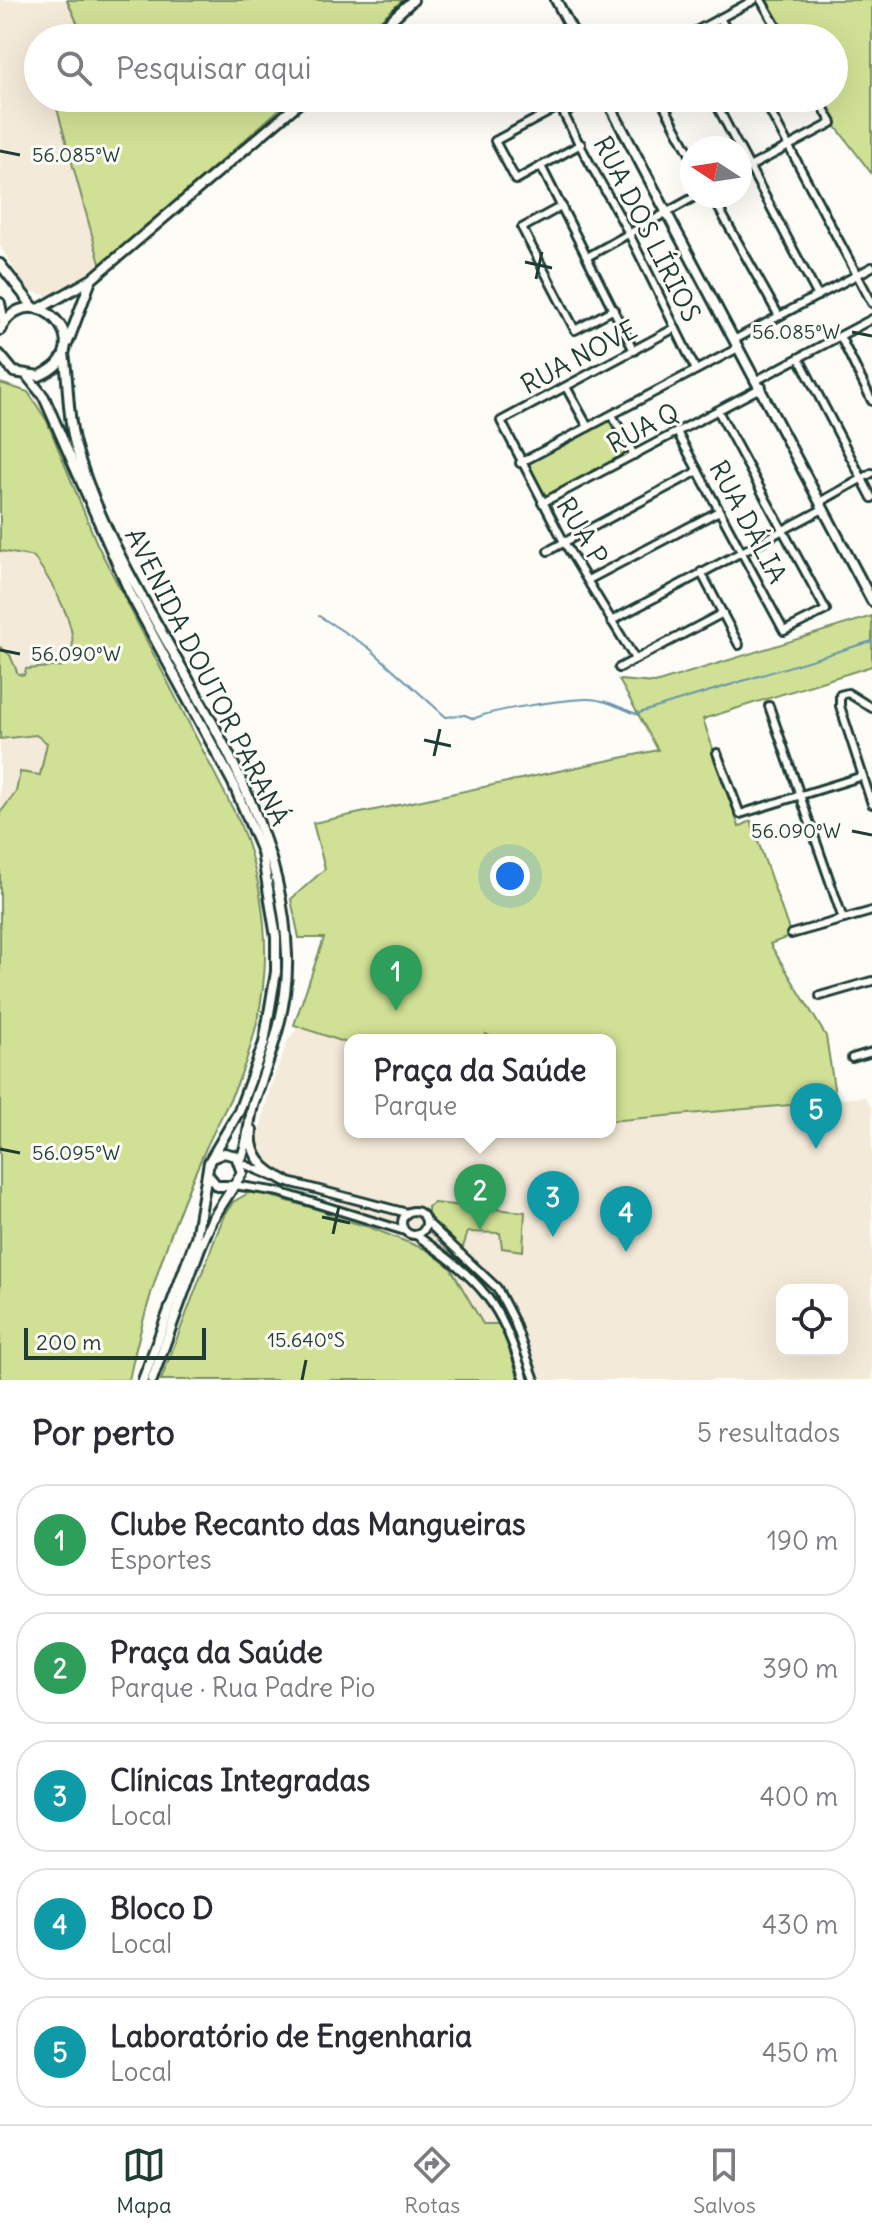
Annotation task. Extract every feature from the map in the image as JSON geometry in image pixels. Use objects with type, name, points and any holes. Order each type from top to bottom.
[{"type":"main road","points":[[386,24],[413,0]]},
{"type":"main road","points":[[556,0],[569,24]]},
{"type":"main road","points":[[36,308],[92,279],[289,112]]},
{"type":"main road","points":[[614,112],[872,601]]},
{"type":"main road","points":[[0,264],[36,308]]},
{"type":"main road","points":[[0,372],[14,372],[28,377],[50,372],[65,350],[92,279]]},
{"type":"main road","points":[[0,303],[2,326]]},
{"type":"main road","points":[[2,326],[22,309],[36,308],[49,312],[63,327],[65,350]]},
{"type":"main road","name":"AVENIDA DOUTOR PARANÁ","points":[[65,350],[75,443],[94,494],[135,581],[243,785],[273,854],[288,957],[280,1022],[240,1162]]},
{"type":"main road","points":[[0,355],[14,372]]},
{"type":"main road","name":"AVENIDA DOUTOR PARANÁ","points":[[28,377],[44,397],[84,497],[130,593],[233,783],[262,852],[276,937],[271,1013],[239,1111],[213,1157]]},
{"type":"main road","points":[[861,580],[872,577]]},
{"type":"main road","points":[[262,1084],[251,1140],[254,1153],[263,1166],[286,1181]]},
{"type":"main road","points":[[143,1380],[196,1238],[207,1173],[213,1157],[224,1153],[240,1162],[241,1178],[200,1248],[152,1380]]},
{"type":"main road","points":[[207,1173],[217,1186],[234,1186]]},
{"type":"street","points":[[709,24],[754,0]]},
{"type":"street","points":[[761,0],[775,24]]},
{"type":"street","points":[[720,18],[723,24]]},
{"type":"street","points":[[558,112],[495,141],[516,180],[581,144]]},
{"type":"street","name":"RUA DOS LÍRIOS","points":[[563,112],[629,234],[696,370]]},
{"type":"street","points":[[667,112],[680,136]]},
{"type":"street","points":[[721,112],[734,136]]},
{"type":"street","points":[[771,112],[872,303]]},
{"type":"street","points":[[752,166],[832,123],[826,112]]},
{"type":"street","points":[[541,166],[589,256],[634,351]]},
{"type":"street","points":[[752,171],[818,296]]},
{"type":"street","points":[[589,256],[680,205]]},
{"type":"street","points":[[562,206],[522,228],[575,330],[614,309]]},
{"type":"street","points":[[719,208],[779,316]]},
{"type":"street","points":[[520,463],[696,370],[779,316],[872,267]]},
{"type":"street","name":"RUA Q","points":[[542,503],[718,411],[799,358],[872,319]]},
{"type":"street","name":"RUA NOVE","points":[[501,421],[675,328]]},
{"type":"street","points":[[840,336],[872,401]]},
{"type":"street","points":[[799,358],[872,498]]},
{"type":"street","points":[[566,387],[588,427]]},
{"type":"street","points":[[718,411],[780,530]]},
{"type":"street","points":[[612,415],[634,455]]},
{"type":"street","name":"RUA P","points":[[501,421],[542,503],[635,659]]},
{"type":"street","name":"RUA DÁLIA","points":[[677,432],[784,631],[826,610],[780,530]]},
{"type":"street","points":[[548,551],[698,471]]},
{"type":"street","points":[[611,621],[780,530],[872,473]]},
{"type":"street","points":[[588,580],[719,511]]},
{"type":"street","points":[[701,572],[739,645]]},
{"type":"street","points":[[619,668],[723,613]]},
{"type":"street","points":[[872,708],[844,693],[840,695],[840,706],[872,804]]},
{"type":"street","points":[[769,706],[843,919]]},
{"type":"street","points":[[717,753],[740,814],[863,776]]},
{"type":"street","points":[[791,934],[872,911]]},
{"type":"street","points":[[820,996],[872,981]]},
{"type":"street","points":[[852,1058],[872,1052]]},
{"type":"street","points":[[240,1162],[286,1181],[407,1213],[420,1213],[497,1288],[514,1321],[535,1380]]},
{"type":"street","points":[[234,1186],[279,1192],[416,1235],[463,1268],[491,1299],[508,1329],[525,1380]]},
{"type":"street","points":[[405,1231],[402,1222],[407,1213]]},
{"type":"street","points":[[416,1235],[425,1228],[426,1221]]},
{"type":"shaded area","points":[[0,0],[67,0],[78,24],[24,24],[24,112],[58,112],[101,267],[61,294],[51,297],[27,290],[0,246]]},
{"type":"shaded area","points":[[0,383],[19,386],[39,401],[78,505],[137,621],[0,919]]},
{"type":"shaded area","points":[[299,1026],[344,1042],[344,1138],[616,1138],[616,1120],[865,1097],[872,1109],[872,1380],[519,1380],[501,1324],[483,1324],[444,1258],[384,1230],[336,1214],[342,1193],[277,1173],[261,1155],[258,1137],[270,1088],[288,1040]]},
{"type":"green space","points":[[67,0],[403,0],[376,24],[78,24]]},
{"type":"green space","points":[[764,0],[872,0],[872,174],[828,112],[848,112],[848,24],[778,24]]},
{"type":"green space","points":[[58,112],[276,112],[101,267]]},
{"type":"green space","points":[[0,383],[28,392],[47,421],[97,544],[239,821],[259,887],[264,919],[263,984],[250,1049],[172,1232],[143,1322],[129,1380],[0,1380],[0,813],[16,792],[20,772],[40,775],[47,743],[36,735],[0,739],[0,647],[10,655],[18,674],[24,675],[26,669],[64,666],[71,655],[73,642],[58,596],[34,557],[0,551]]},
{"type":"green space","points":[[613,418],[631,454],[542,501],[524,465]]},
{"type":"green space","points":[[872,616],[872,666],[703,719],[739,827],[751,821],[791,936],[770,944],[826,1036],[836,1101],[616,1120],[616,1034],[344,1034],[344,1042],[294,1025],[324,938],[299,938],[291,899],[325,869],[313,823],[658,750],[619,680],[655,683]]},
{"type":"green space","points":[[252,1191],[327,1212],[327,1215],[369,1227],[427,1250],[450,1267],[483,1324],[501,1324],[519,1380],[161,1380],[223,1218],[233,1202]]},
{"type":"green space","points":[[434,1203],[525,1212],[523,1251],[502,1248],[500,1233],[468,1232],[461,1253],[428,1218],[428,1207]]},
{"type":"waterway","points":[[319,616],[368,647],[446,717],[465,715],[474,719],[511,709],[587,699],[606,702],[636,714],[872,641]]},
{"type":"place","name":"Clube Recanto das Mangueiras","points":[[396,1011]]},
{"type":"place","name":"Laboratório de Engenharia","points":[[816,1149]]},
{"type":"place","name":"Praça da Saúde","points":[[480,1230]]},
{"type":"place","name":"Clínicas Integradas","points":[[553,1237]]},
{"type":"place","name":"Bloco D","points":[[626,1252]]}]
